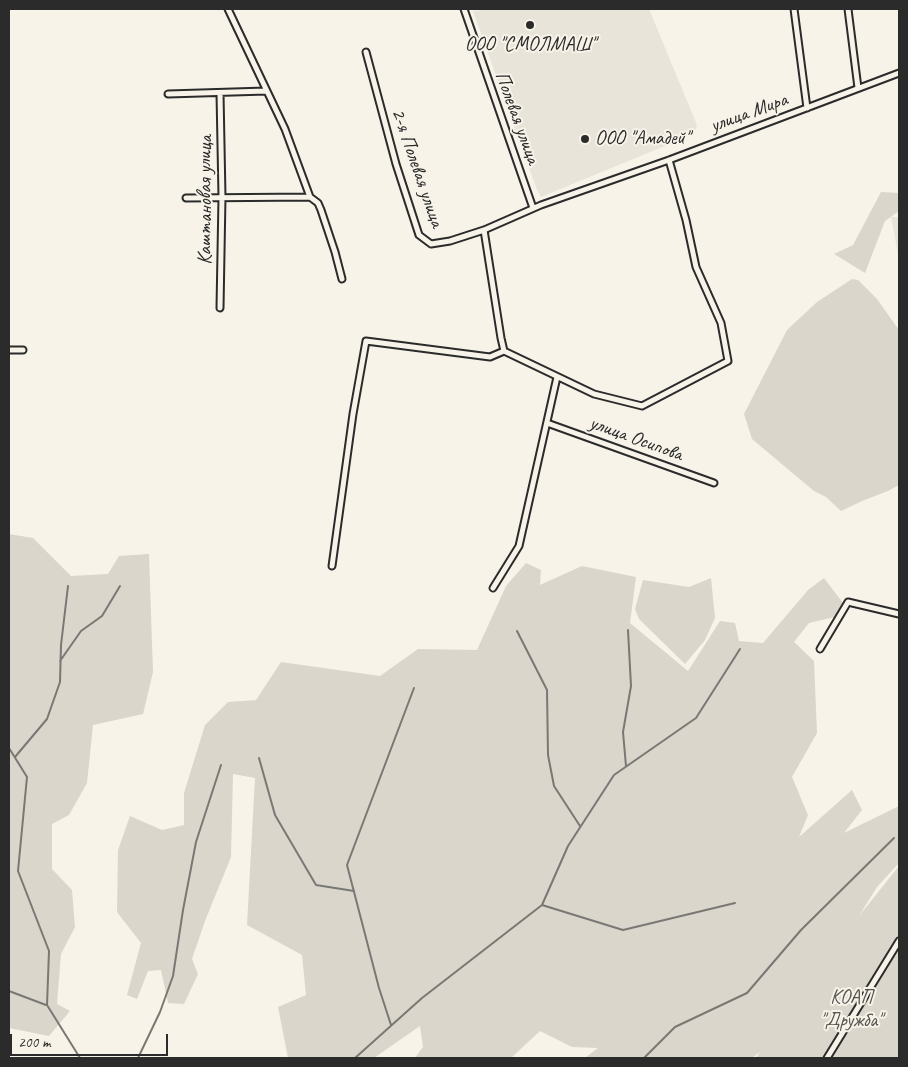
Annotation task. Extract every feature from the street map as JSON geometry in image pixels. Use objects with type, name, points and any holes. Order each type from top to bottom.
[{"type":"street","points":[[228,9],[285,129],[310,197],[318,203],[321,210],[342,279]]},
{"type":"street","name":"Полевая улица","points":[[464,9],[533,208]]},
{"type":"street","name":"улица Мира","points":[[794,9],[807,108]]},
{"type":"street","points":[[848,9],[858,88]]},
{"type":"street","name":"2-я Полевая улица","points":[[366,52],[396,164],[419,235],[431,244],[450,241],[484,230],[533,208]]},
{"type":"street","name":"улица Мира","points":[[533,208],[669,160],[899,73]]},
{"type":"street","points":[[168,94],[266,91]]},
{"type":"street","name":"Каштановая улица","points":[[220,93],[222,197],[220,308]]},
{"type":"street","points":[[332,566],[353,414],[366,341],[490,357],[504,351],[594,394],[642,406],[728,361],[721,323],[696,267],[686,220],[669,160]]},
{"type":"street","points":[[186,198],[310,197]]},
{"type":"street","points":[[484,230],[504,351]]},
{"type":"street","points":[[9,350],[23,350]]},
{"type":"street","points":[[493,588],[519,546],[558,377]]},
{"type":"street","name":"улица Осипова","points":[[547,423],[714,483]]},
{"type":"street","points":[[820,649],[848,602],[899,614]]},
{"type":"street","points":[[828,1058],[899,941]]},
{"type":"shaded area","points":[[493,9],[649,9],[697,125],[694,134],[541,197],[473,11]]},
{"type":"shaded area","points":[[891,217],[899,217],[899,254],[898,254]]},
{"type":"green space","points":[[881,192],[899,193],[899,211],[885,221],[865,273],[834,254],[853,245]]},
{"type":"green space","points":[[852,279],[858,280],[877,299],[899,330],[899,485],[841,511],[752,439],[744,414],[787,330],[817,302]]},
{"type":"green space","points":[[9,534],[33,538],[71,576],[108,574],[119,556],[149,554],[153,672],[143,714],[93,725],[87,783],[69,815],[52,824],[52,869],[72,890],[75,927],[61,954],[57,1004],[70,1011],[49,1036],[9,1028]]},
{"type":"green space","name":"КОАП \"Дружба\"","points":[[526,563],[541,570],[540,585],[582,566],[636,577],[630,623],[688,671],[720,621],[735,623],[739,641],[763,643],[808,590],[824,578],[843,603],[835,617],[809,623],[794,642],[814,661],[817,733],[792,777],[808,815],[799,837],[852,790],[862,810],[844,833],[899,806],[899,863],[877,887],[859,916],[899,866],[899,1058],[756,1058],[760,1052],[752,1058],[585,1058],[598,1048],[572,1047],[540,1031],[511,1058],[415,1058],[423,1047],[420,1026],[374,1058],[288,1058],[278,1007],[306,995],[302,955],[247,925],[255,778],[233,774],[231,857],[192,959],[198,974],[184,1004],[168,1003],[161,970],[148,971],[137,999],[127,995],[141,943],[117,912],[118,850],[130,816],[162,830],[184,825],[184,793],[205,725],[228,702],[256,700],[281,662],[380,676],[418,649],[477,650],[506,586]]},
{"type":"green space","points":[[711,578],[715,618],[705,640],[685,664],[639,619],[635,609],[643,580],[689,587]]},
{"type":"waterway","points":[[15,757],[47,719],[60,682],[61,645],[68,586]]},
{"type":"waterway","points":[[60,661],[81,631],[102,616],[120,586]]},
{"type":"waterway","points":[[626,766],[623,732],[631,686],[628,630]]},
{"type":"waterway","points":[[517,631],[547,690],[548,755],[554,786],[580,826]]},
{"type":"waterway","points":[[355,1058],[422,998],[542,905],[568,846],[614,775],[696,718],[740,649]]},
{"type":"waterway","points":[[391,1025],[379,988],[347,865],[414,688]]},
{"type":"waterway","points":[[9,748],[27,777],[18,871],[49,951],[47,1005],[80,1058]]},
{"type":"waterway","points":[[259,758],[275,815],[316,885],[354,891]]},
{"type":"waterway","points":[[138,1058],[160,1012],[173,976],[196,842],[221,765]]},
{"type":"waterway","points":[[644,1058],[675,1027],[747,993],[801,930],[894,838]]},
{"type":"waterway","points":[[542,905],[623,930],[735,903]]},
{"type":"waterway","points":[[9,991],[46,1005]]},
{"type":"place","name":"ООО \"СМОЛМАШ\"","points":[[530,25]]},
{"type":"place","name":"ООО \"Амадей\"","points":[[585,139]]}]
